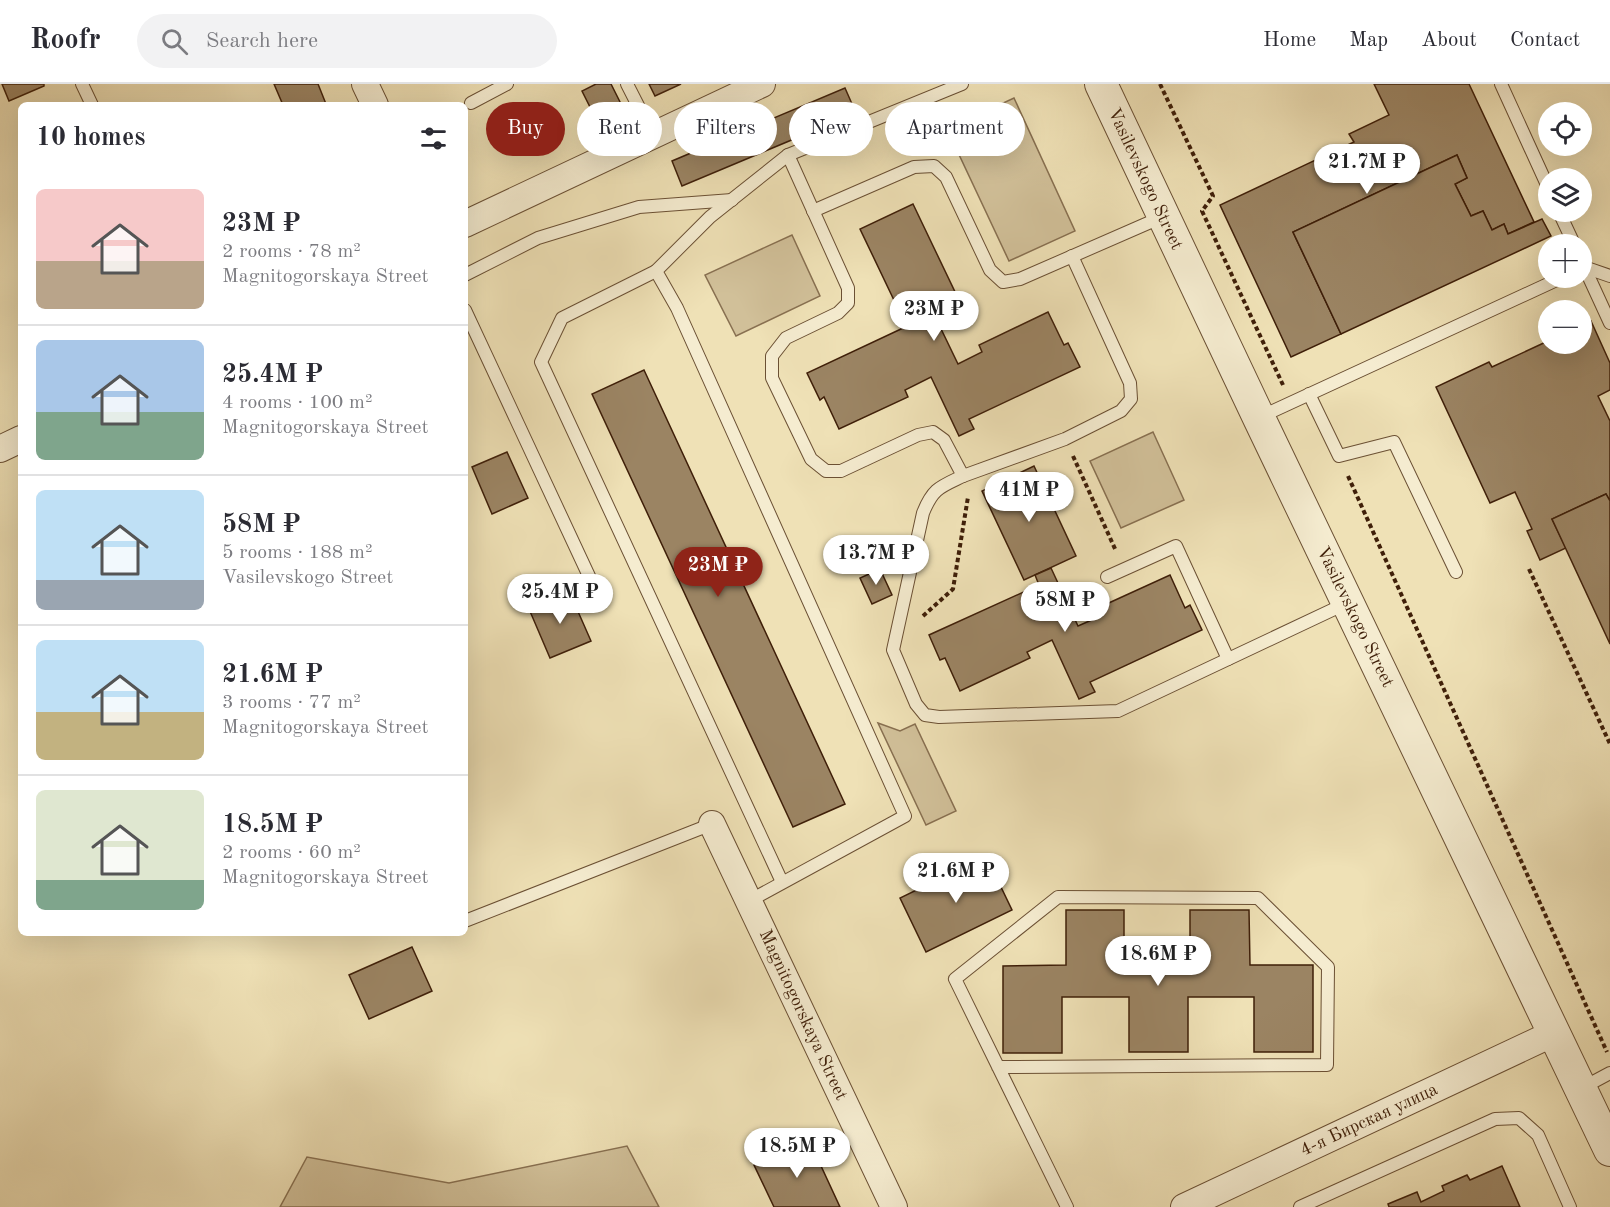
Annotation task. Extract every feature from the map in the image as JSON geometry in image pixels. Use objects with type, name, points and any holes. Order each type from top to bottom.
[{"type":"street","points":[[365,84],[374,102]]},
{"type":"street","points":[[662,131],[762,84]]},
{"type":"street","name":"Vasilevskogo Street","points":[[1101,84],[1610,1150]]},
{"type":"street","points":[[468,223],[609,156]]},
{"type":"street","points":[[0,449],[18,440]]},
{"type":"street","name":"Magnitogorskaya Street","points":[[712,824],[894,1207]]},
{"type":"street","name":"4-я Бирская улица","points":[[1184,1207],[1554,1033]]},
{"type":"lane","points":[[82,84],[91,102]]},
{"type":"lane","points":[[471,103],[507,84]]},
{"type":"lane","points":[[627,84],[636,102]]},
{"type":"lane","points":[[782,882],[541,362],[562,318],[656,271],[710,217],[788,155],[962,84]]},
{"type":"lane","points":[[1501,84],[1539,168]]},
{"type":"lane","points":[[788,155],[848,288],[848,303],[838,313],[786,338],[772,356],[772,378],[811,459],[826,471],[842,471],[918,435],[933,432],[944,440],[968,475]]},
{"type":"lane","points":[[813,211],[914,167],[934,166],[946,177],[990,270],[1003,282],[1020,279],[1163,216]]},
{"type":"lane","points":[[468,273],[538,238],[639,207],[732,200]]},
{"type":"lane","points":[[1072,256],[1130,382],[1131,399],[1121,411],[1065,439],[968,475],[939,488],[928,499],[893,650],[916,704],[925,715],[939,717],[1118,711],[1348,603]]},
{"type":"lane","points":[[1592,269],[1610,276]]},
{"type":"lane","points":[[656,271],[677,308],[905,816],[749,901]]},
{"type":"lane","points":[[1592,286],[1610,323]]},
{"type":"lane","points":[[1259,418],[1539,288]]},
{"type":"lane","points":[[468,316],[595,589]]},
{"type":"lane","points":[[1308,394],[1339,456],[1394,442],[1456,572]]},
{"type":"lane","points":[[1107,577],[1176,546],[1228,659]]},
{"type":"lane","points":[[468,920],[712,824]]},
{"type":"lane","points":[[998,1067],[1327,1065],[1328,967],[1258,898],[1058,897],[955,980],[1067,1207]]},
{"type":"lane","points":[[1581,1089],[1610,1073]]},
{"type":"lane","points":[[1300,1207],[1495,1119],[1519,1118],[1538,1135],[1570,1207]]},
{"type":"path","points":[[1160,84],[1213,196],[1202,211],[1292,402]]},
{"type":"path","points":[[1065,439],[1124,569]]},
{"type":"path","points":[[1339,456],[1610,1058]]},
{"type":"path","points":[[895,640],[953,589],[968,475]]},
{"type":"path","points":[[1529,569],[1610,744]]},
{"type":"shaded area","points":[[1025,122],[1075,231],[1009,261],[960,156],[1025,156]]},
{"type":"shaded area","points":[[792,235],[820,296],[736,336],[705,275]]},
{"type":"shaded area","points":[[1153,432],[1184,500],[1121,528],[1090,461]]},
{"type":"shaded area","points":[[878,723],[900,731],[915,724],[956,811],[926,825]]},
{"type":"shaded area","points":[[627,1146],[659,1207],[280,1207],[307,1157],[449,1183]]},
{"type":"building","points":[[2,84],[44,84],[44,86],[9,101]]},
{"type":"building","points":[[274,84],[318,84],[325,102],[282,102]]},
{"type":"building","points":[[596,84],[611,84],[620,102],[588,102],[582,91]]},
{"type":"building","points":[[649,84],[681,84],[655,96]]},
{"type":"building","points":[[1374,84],[1469,84],[1534,222],[1508,234],[1504,224],[1492,230],[1483,211],[1471,216],[1455,184],[1467,178],[1457,155],[1293,232],[1341,334],[1291,357],[1220,205],[1354,142],[1349,134],[1389,115]]},
{"type":"building","points":[[845,88],[851,102],[812,102]]},
{"type":"building","points":[[789,112],[789,141],[777,146],[777,117]]},
{"type":"building","points":[[1457,155],[1467,178],[1455,184],[1471,216],[1483,211],[1492,230],[1504,224],[1508,234],[1538,221],[1544,222],[1550,234],[1538,234],[1538,242],[1341,334],[1293,232]]},
{"type":"building","points":[[684,156],[754,156],[682,186],[672,161]]},
{"type":"building","points":[[913,204],[956,294],[930,306],[958,364],[982,352],[979,345],[1048,312],[1064,345],[1068,343],[1080,367],[969,419],[974,429],[959,436],[931,377],[905,390],[908,397],[839,429],[824,397],[820,400],[807,373],[918,321],[915,313],[903,319],[860,229]]},
{"type":"building","points":[[1592,323],[1610,363],[1610,390],[1598,396],[1610,421],[1610,501],[1606,494],[1552,519],[1566,548],[1540,560],[1527,531],[1532,529],[1515,492],[1490,503],[1436,387],[1489,362],[1492,367],[1538,346],[1538,354],[1592,354]]},
{"type":"building","points":[[644,370],[845,804],[793,827],[592,394]]},
{"type":"building","points":[[507,452],[528,498],[492,514],[472,467]]},
{"type":"building","points":[[1034,466],[1076,556],[1024,580],[982,491]]},
{"type":"building","points":[[1606,494],[1610,501],[1610,644],[1552,519]]},
{"type":"building","points":[[1051,568],[1078,626],[1103,615],[1100,607],[1170,575],[1185,608],[1190,605],[1202,630],[1090,682],[1095,692],[1079,699],[1052,640],[1027,652],[1030,658],[960,691],[945,658],[940,660],[929,635],[1039,585],[1035,575]]},
{"type":"building","points":[[880,569],[892,595],[872,604],[860,578]]},
{"type":"building","points":[[569,591],[591,641],[550,658],[529,609]]},
{"type":"building","points":[[986,856],[1012,910],[926,952],[900,898]]},
{"type":"building","points":[[1066,910],[1124,910],[1124,966],[1190,966],[1190,910],[1249,910],[1250,965],[1313,965],[1313,1052],[1254,1052],[1254,997],[1188,997],[1188,1052],[1129,1052],[1129,997],[1062,997],[1062,1053],[1003,1053],[1003,966],[1066,965]]},
{"type":"building","points":[[412,947],[432,991],[369,1019],[349,975]]},
{"type":"building","points":[[809,1140],[840,1207],[774,1207],[754,1165]]},
{"type":"building","points":[[1502,1166],[1520,1207],[1389,1207],[1388,1204],[1417,1192],[1421,1202],[1444,1191],[1442,1186],[1467,1175],[1470,1180]]}]
